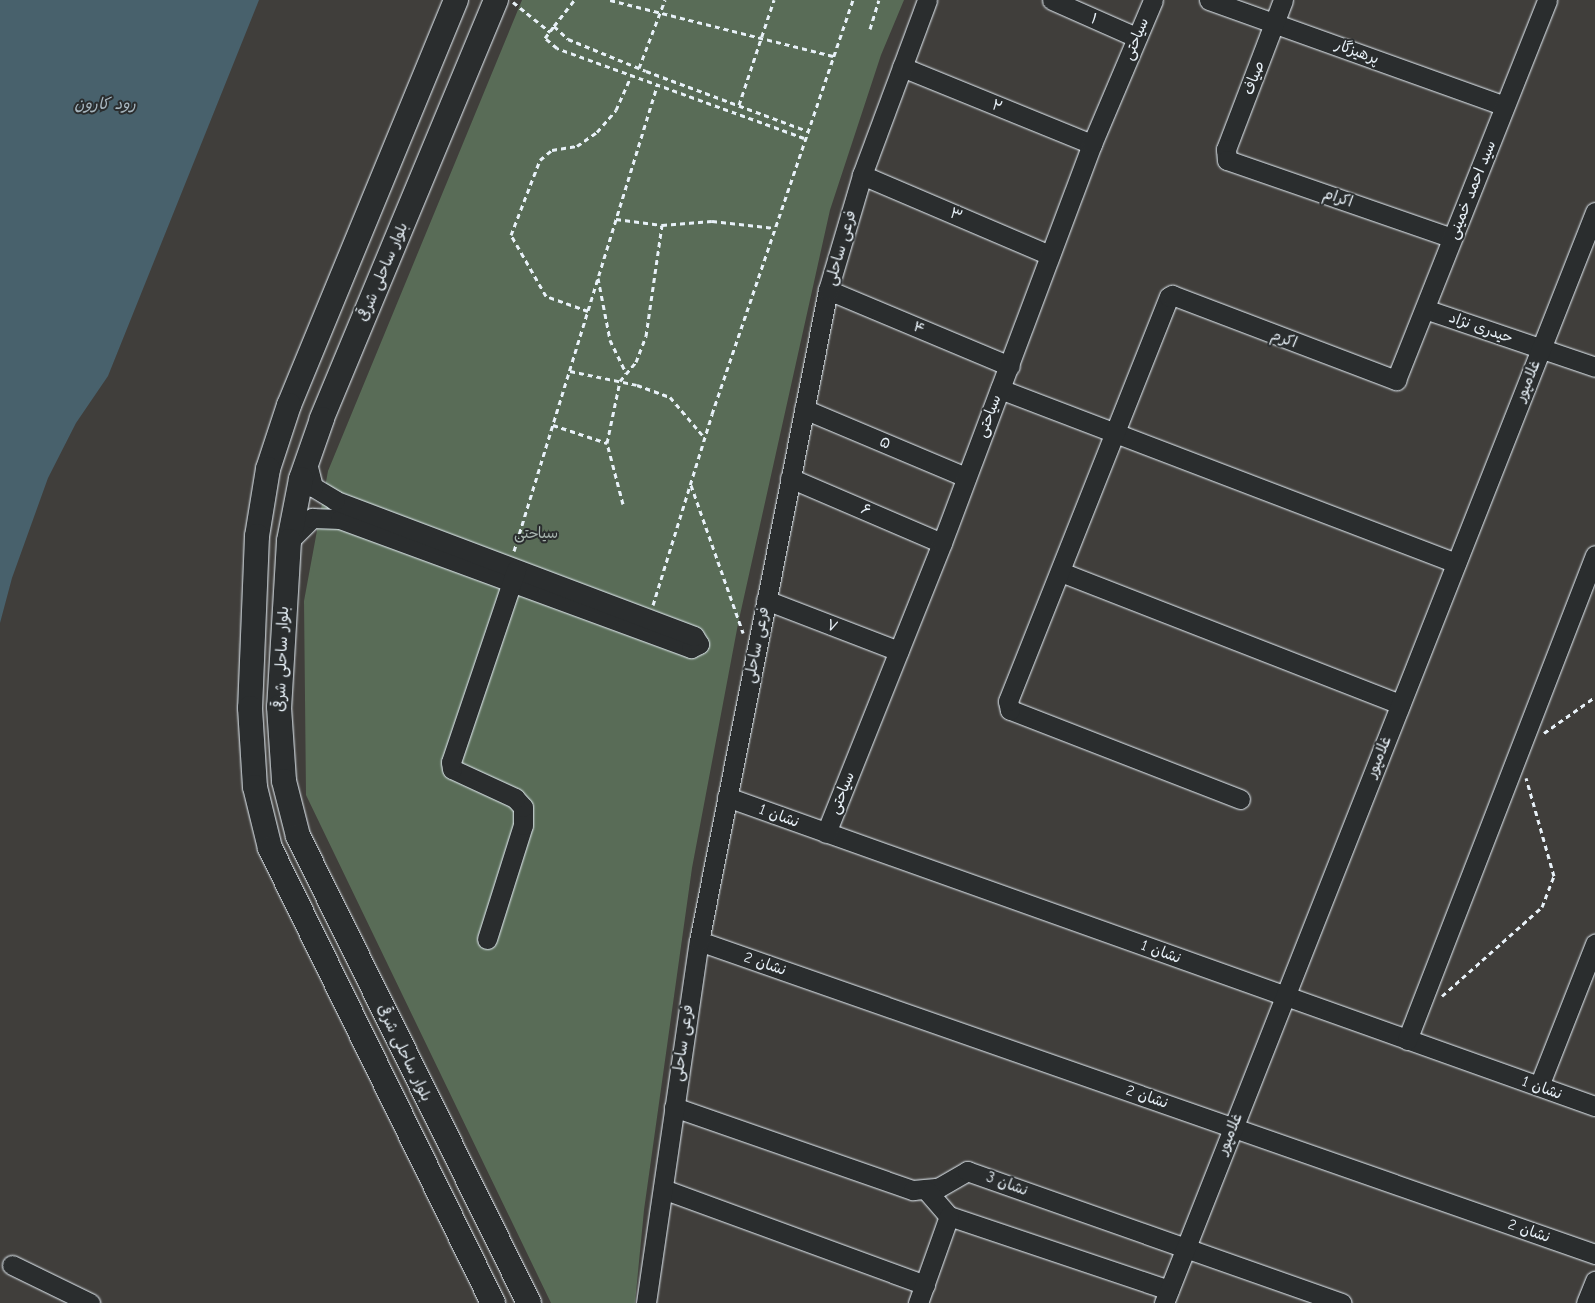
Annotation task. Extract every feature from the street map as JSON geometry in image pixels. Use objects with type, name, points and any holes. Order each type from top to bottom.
[{"type":"main road","name":"بلوار ساحلی شرقی","points":[[456,0],[289,405],[268,469],[257,536],[250,708],[254,787],[270,848],[493,1303]]},
{"type":"main road","name":"بلوار ساحلی شرقی","points":[[496,0],[307,463],[289,541],[279,707],[284,781],[298,836],[529,1303]]},
{"type":"street","name":"فرعی ساحلی","points":[[646,1303],[699,941],[726,797],[828,290],[862,175],[927,0]]},
{"type":"street","name":"۱","points":[[1052,0],[1136,37]]},
{"type":"street","name":"سیاحتی","points":[[826,833],[942,543],[1092,144],[1153,0]]},
{"type":"street","name":"پرهیزگار","points":[[1209,0],[1275,22],[1505,106]]},
{"type":"street","name":"صیاف","points":[[1225,156],[1284,0]]},
{"type":"street","name":"سید احمد خمینی","points":[[1396,380],[1547,0]]},
{"type":"street","name":"۲","points":[[902,67],[1092,144]]},
{"type":"street","name":"اکرام","points":[[1225,156],[1227,160],[1452,238]]},
{"type":"street","name":"۳","points":[[862,175],[1050,255]]},
{"type":"street","name":"غلامپور","points":[[1166,1297],[1595,212]]},
{"type":"street","name":"۴","points":[[828,290],[1010,366]]},
{"type":"street","name":"اکرم","points":[[1116,433],[1166,301],[1172,295],[1396,380]]},
{"type":"street","name":"حیدری نژاد","points":[[1425,308],[1595,367]]},
{"type":"street","points":[[1000,389],[1456,564]]},
{"type":"street","name":"۵","points":[[804,409],[966,477]]},
{"type":"street","points":[[1116,433],[1008,701],[1010,710],[1240,799]]},
{"type":"street","points":[[289,541],[312,518],[340,519],[512,572],[649,619],[694,636],[699,644],[691,648],[512,572],[330,498],[313,486],[307,463]]},
{"type":"street","name":"۶","points":[[790,478],[942,543]]},
{"type":"street","points":[[326,518],[330,498]]},
{"type":"street","points":[[1407,1040],[1595,555]]},
{"type":"street","points":[[487,939],[523,825],[523,807],[516,798],[452,769],[451,762],[512,572]]},
{"type":"street","points":[[1061,572],[1400,704]]},
{"type":"street","name":"۷","points":[[766,600],[899,651]]},
{"type":"street","name":"نشان 1","points":[[726,797],[1595,1106]]},
{"type":"street","name":"نشان 2","points":[[699,941],[1595,1254]]},
{"type":"street","points":[[1539,1086],[1595,944]]},
{"type":"street","points":[[674,1107],[913,1190],[927,1191],[949,1216],[1166,1297]]},
{"type":"street","name":"نشان 3","points":[[927,1191],[968,1170],[1341,1303]]},
{"type":"street","points":[[663,1189],[924,1285]]},
{"type":"street","points":[[918,1303],[949,1216]]},
{"type":"street","points":[[12,1265],[90,1303]]},
{"type":"street","points":[[1586,1303],[1595,1282]]},
{"type":"path","points":[[510,0],[550,32]]},
{"type":"path","points":[[574,0],[545,38],[557,48],[631,77],[804,138]]},
{"type":"path","points":[[610,0],[834,56]]},
{"type":"path","points":[[639,68],[665,0]]},
{"type":"path","points":[[739,105],[774,0]]},
{"type":"path","points":[[649,619],[705,437],[804,138],[853,0]]},
{"type":"path","points":[[870,29],[879,0]]},
{"type":"path","points":[[554,26],[568,39],[639,68],[807,130]]},
{"type":"path","points":[[588,311],[546,296],[510,236],[540,160],[552,150],[577,146],[597,132],[616,110],[631,77]]},
{"type":"path","points":[[512,572],[569,371],[657,86]]},
{"type":"path","points":[[616,219],[662,225],[712,221],[774,228]]},
{"type":"path","points":[[623,504],[607,442],[620,381],[636,362],[646,336],[662,225]]},
{"type":"path","points":[[598,277],[610,340],[626,374]]},
{"type":"path","points":[[569,371],[620,381],[670,397],[705,437]]},
{"type":"path","points":[[553,425],[607,442]]},
{"type":"path","points":[[690,484],[744,637]]},
{"type":"path","points":[[1435,1003],[1542,907],[1554,876],[1519,752],[1595,696]]},
{"type":"green space","name":"سیاحتی","points":[[522,0],[904,0],[881,55],[830,210],[738,624],[692,868],[644,1210],[635,1303],[551,1303],[306,795],[304,601],[328,471]]},
{"type":"water","name":"رود کارون","points":[[0,0],[259,0],[108,376],[76,423],[48,478],[12,578],[0,623]]}]
